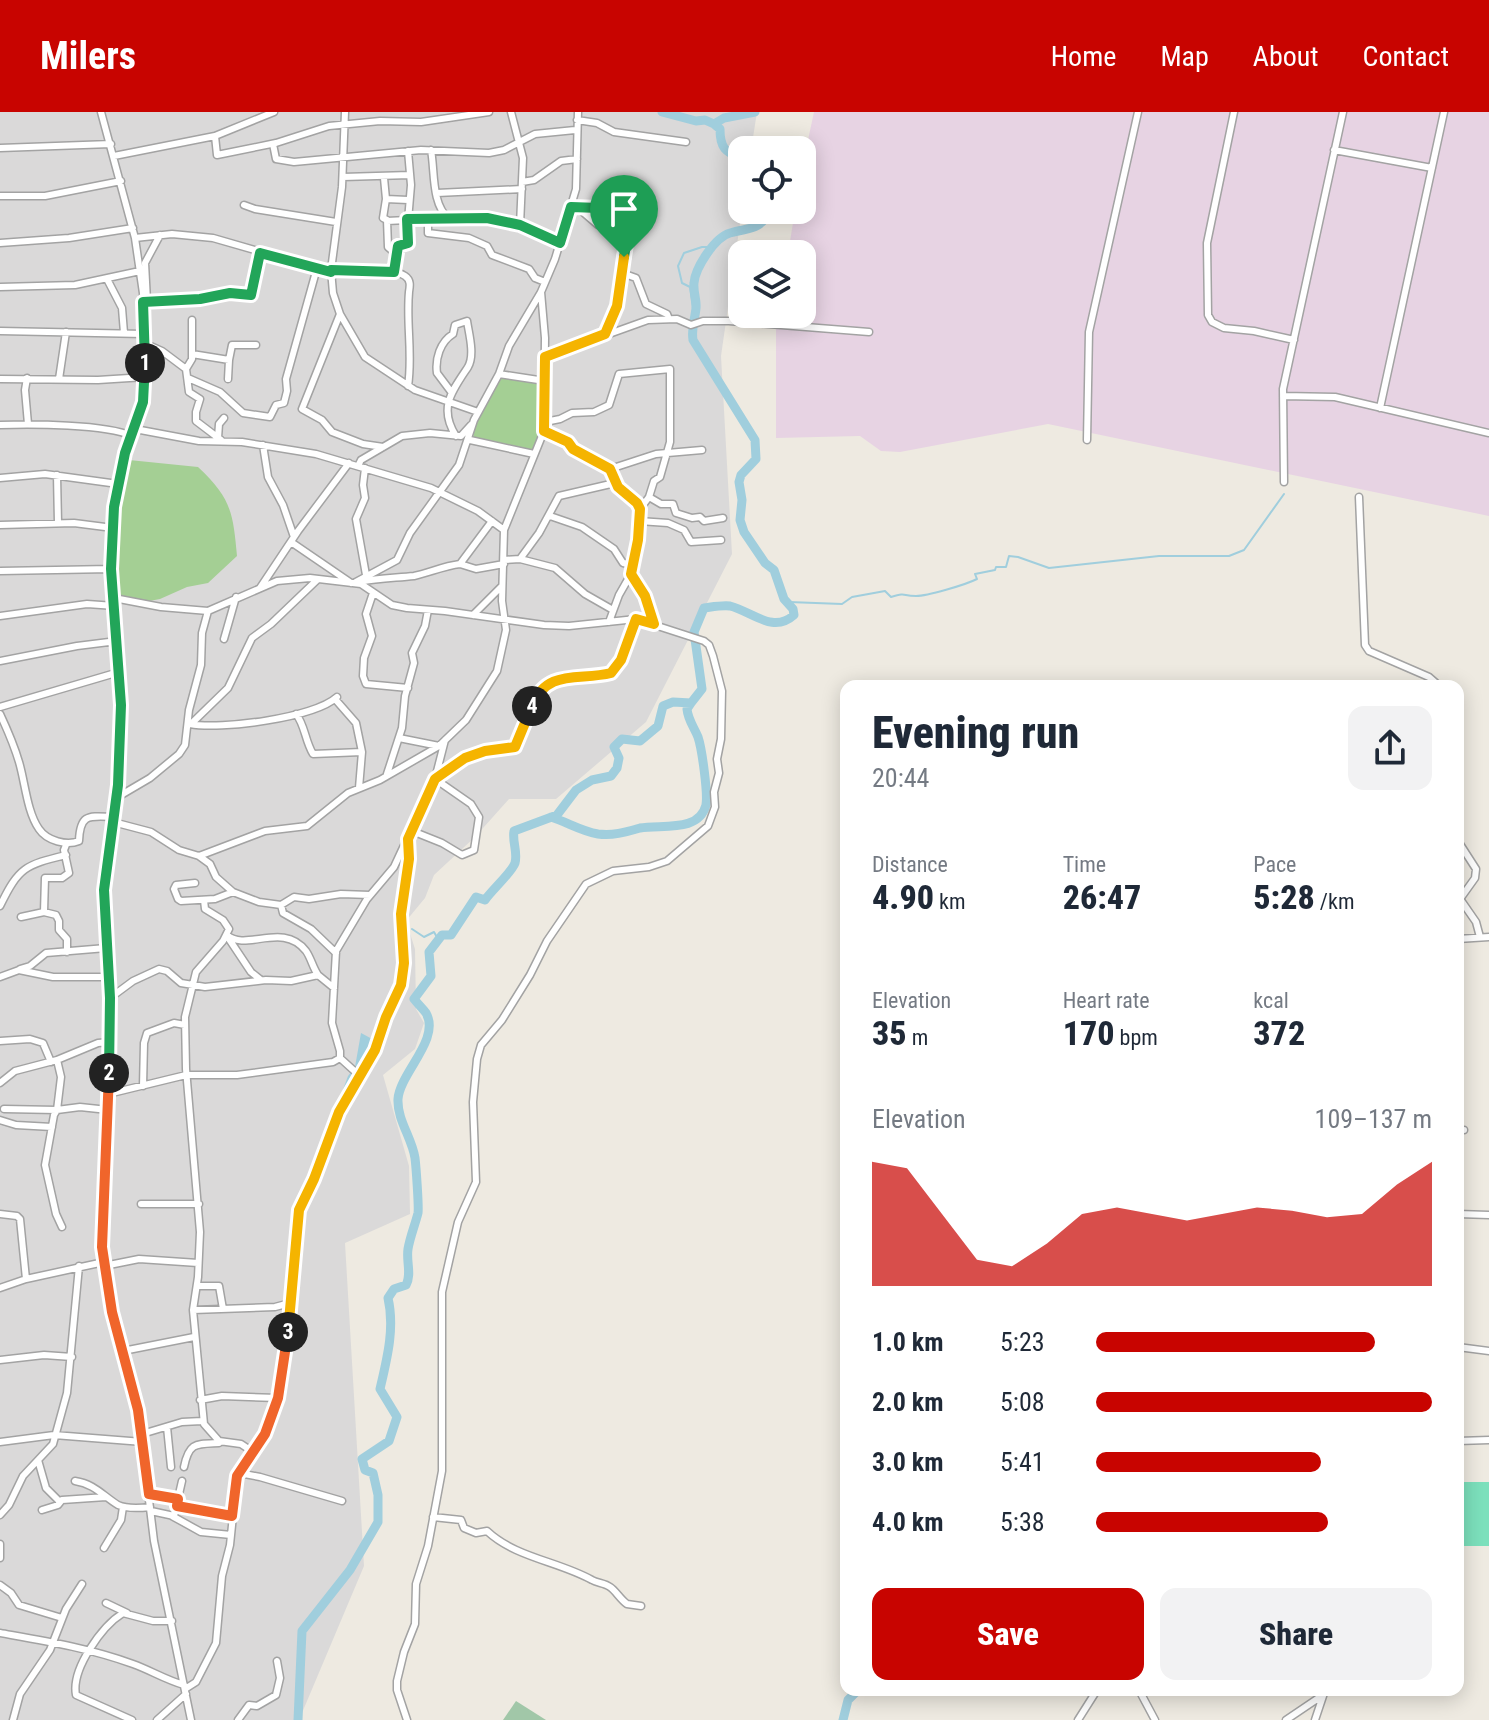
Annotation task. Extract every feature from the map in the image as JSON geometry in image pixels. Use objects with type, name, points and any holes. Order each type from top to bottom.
[{"type":"street","points":[[101,112],[133,228],[145,301]]},
{"type":"street","points":[[114,156],[215,136],[274,112]]},
{"type":"street","points":[[345,112],[343,177],[331,271],[340,314],[361,352],[408,386],[478,412]]},
{"type":"street","points":[[215,136],[217,155],[344,125],[380,121],[421,122],[489,112]]},
{"type":"street","points":[[511,112],[523,158],[520,225]]},
{"type":"street","points":[[1087,440],[1091,319],[1138,112]]},
{"type":"street","points":[[1234,112],[1207,243],[1208,315],[1212,322],[1224,328],[1294,340]]},
{"type":"street","points":[[1284,482],[1283,396],[1343,112]]},
{"type":"street","points":[[1380,408],[1444,112]]},
{"type":"street","points":[[366,575],[356,519],[365,498],[361,460],[398,438],[413,434],[464,435],[474,420],[499,374],[514,336],[541,292],[574,207],[577,116],[614,132],[686,142]]},
{"type":"street","points":[[273,144],[279,161],[294,162],[408,151],[489,153],[504,150],[520,139],[535,134],[575,130]]},
{"type":"street","points":[[0,148],[111,144]]},
{"type":"street","points":[[431,150],[437,193],[443,214],[449,219]]},
{"type":"street","points":[[1334,150],[1432,168]]},
{"type":"street","points":[[394,272],[399,245],[408,243],[408,151]]},
{"type":"street","points":[[437,193],[522,185],[561,161],[577,159]]},
{"type":"street","points":[[343,177],[410,175]]},
{"type":"street","points":[[384,178],[386,199],[383,218],[387,221],[387,243],[396,254]]},
{"type":"street","points":[[0,196],[45,196],[121,181]]},
{"type":"street","points":[[386,199],[408,200]]},
{"type":"street","points":[[244,205],[336,222]]},
{"type":"street","points":[[605,334],[617,306],[630,211],[636,205]]},
{"type":"street","points":[[574,207],[598,225],[617,219],[611,208]]},
{"type":"street","points":[[574,207],[618,207],[630,211]]},
{"type":"street","points":[[387,221],[487,218],[520,225],[560,243]]},
{"type":"street","points":[[428,221],[428,233],[469,238],[487,246],[492,255],[529,269],[535,278],[545,282]]},
{"type":"street","points":[[0,243],[69,238],[133,228]]},
{"type":"street","points":[[135,238],[160,235],[213,238],[331,271],[394,272],[407,277],[410,282],[408,386]]},
{"type":"street","points":[[160,235],[145,263],[143,402],[125,453],[113,528],[111,569],[121,732],[114,820],[104,890],[110,1042],[102,1238],[104,1264],[135,1394],[156,1551],[191,1720]]},
{"type":"street","points":[[145,301],[200,299],[230,293],[251,295],[260,253]]},
{"type":"street","points":[[188,378],[220,392],[243,413],[270,417],[276,405],[284,403],[287,397],[286,379],[317,268]]},
{"type":"street","points":[[0,287],[61,287],[140,271]]},
{"type":"street","points":[[622,273],[636,278],[646,304],[667,314],[669,319]]},
{"type":"street","points":[[107,279],[122,308],[124,333]]},
{"type":"street","points":[[199,856],[265,831],[307,826],[348,793],[386,777],[439,746],[471,714],[495,676],[506,630],[502,585],[504,530],[544,431],[545,357],[541,292]]},
{"type":"street","points":[[340,314],[302,409],[322,420],[332,432],[363,444],[383,447]]},
{"type":"street","points":[[545,357],[648,320],[669,319],[691,325],[703,321],[737,321],[869,332]]},
{"type":"street","points":[[186,369],[192,354],[192,320]]},
{"type":"street","points":[[452,393],[436,369],[441,347],[453,334],[457,322],[467,321],[470,360],[448,402],[447,420],[456,436]]},
{"type":"street","points":[[0,331],[144,334]]},
{"type":"street","points":[[59,379],[66,332]]},
{"type":"street","points":[[144,343],[162,351],[186,369],[189,392],[200,399],[196,421],[220,440]]},
{"type":"street","points":[[228,379],[232,345],[256,345]]},
{"type":"street","points":[[192,354],[229,360]]},
{"type":"street","points":[[545,422],[572,413],[594,412],[609,405],[619,374],[669,368],[668,454],[662,473],[640,509],[631,574],[609,622]]},
{"type":"street","points":[[499,374],[545,381]]},
{"type":"street","points":[[0,379],[145,377]]},
{"type":"street","points":[[27,378],[28,424]]},
{"type":"street","points":[[1283,396],[1335,397],[1489,433]]},
{"type":"street","points":[[220,440],[219,424],[224,418]]},
{"type":"street","points":[[353,583],[397,560],[410,533],[459,465],[470,440],[474,420]]},
{"type":"street","points":[[0,425],[28,424],[115,431],[304,451],[440,492],[504,530]]},
{"type":"street","points":[[544,431],[568,442],[573,449],[610,469],[615,483],[640,509]]},
{"type":"street","points":[[470,440],[534,454]]},
{"type":"street","points":[[263,445],[268,477],[283,505],[292,540],[353,583],[392,605],[526,624],[569,626],[636,619],[709,645],[722,691],[721,739],[717,759],[719,773],[713,817],[698,837],[667,861],[649,867],[613,871],[586,884],[556,927],[502,1020],[481,1045],[474,1081],[476,1182],[458,1222],[442,1292],[442,1471],[416,1584],[415,1624],[397,1681],[407,1720]]},
{"type":"street","points":[[610,469],[656,454],[702,450]]},
{"type":"street","points":[[260,588],[349,463]]},
{"type":"street","points":[[0,478],[29,474],[57,475],[118,484]]},
{"type":"street","points":[[57,475],[58,523]]},
{"type":"street","points":[[520,559],[550,516],[559,496],[615,483]]},
{"type":"street","points":[[649,497],[661,504],[671,502],[676,513],[692,518],[700,517],[704,521],[723,518]]},
{"type":"street","points":[[1359,497],[1365,645],[1369,651],[1432,680]]},
{"type":"street","points":[[550,516],[582,527],[614,549],[623,563],[633,565]]},
{"type":"street","points":[[460,564],[492,521]]},
{"type":"street","points":[[639,521],[668,523],[684,530],[691,542],[721,540]]},
{"type":"street","points":[[0,525],[58,523],[113,528]]},
{"type":"street","points":[[0,616],[114,602],[208,611],[286,579],[353,583],[416,575],[460,564],[476,569],[520,559],[555,568],[585,594],[613,610]]},
{"type":"street","points":[[0,571],[111,569]]},
{"type":"street","points":[[631,574],[645,596],[654,624]]},
{"type":"street","points":[[189,724],[228,688],[252,638],[317,580]]},
{"type":"street","points":[[473,615],[502,585]]},
{"type":"street","points":[[373,593],[366,614],[372,636],[364,658],[364,680],[366,684],[408,688]]},
{"type":"street","points":[[224,639],[236,597]]},
{"type":"street","points":[[386,777],[399,738],[414,663],[412,653],[425,626],[428,610]]},
{"type":"street","points":[[116,798],[136,789],[179,754],[186,740],[208,611]]},
{"type":"street","points":[[435,779],[465,758],[485,751],[515,747],[534,700],[546,685],[561,679],[615,670],[636,619]]},
{"type":"street","points":[[0,661],[117,641]]},
{"type":"street","points":[[0,707],[119,672]]},
{"type":"street","points":[[189,724],[203,727],[246,724],[296,714],[336,698],[356,722],[362,752],[359,788]]},
{"type":"street","points":[[0,714],[19,760],[39,829],[66,845],[79,841],[80,825],[92,816],[151,832],[184,853],[199,856],[210,864],[216,877],[233,892],[259,902],[281,905],[294,897],[370,895]]},
{"type":"street","points":[[296,714],[302,723],[304,740],[313,754],[362,752]]},
{"type":"street","points":[[399,738],[439,746]]},
{"type":"street","points":[[361,1077],[340,1058],[332,1023],[336,953],[370,895],[388,877],[408,839],[435,779],[445,740]]},
{"type":"street","points":[[412,831],[462,855],[474,850],[479,817],[471,804],[435,779]]},
{"type":"street","points":[[157,1720],[185,1690],[194,1685],[216,1643],[223,1572],[239,1473],[269,1426],[278,1398],[299,1210],[339,1112],[377,1045],[401,985],[404,963],[401,914],[409,859],[408,839]]},
{"type":"street","points":[[44,912],[44,879],[62,878],[69,873],[66,845]]},
{"type":"street","points":[[1464,850],[1476,869],[1475,878],[1464,892]]},
{"type":"street","points":[[0,906],[28,865],[66,855]]},
{"type":"street","points":[[195,883],[176,885],[175,895],[181,901],[204,900],[233,892]]},
{"type":"street","points":[[204,900],[205,909],[228,924],[227,935],[196,972],[185,1025],[186,1075],[199,1204],[197,1286],[193,1310],[202,1421],[208,1432],[223,1443]]},
{"type":"street","points":[[281,905],[283,913],[311,929],[336,953]]},
{"type":"street","points":[[1464,905],[1476,922],[1480,937]]},
{"type":"street","points":[[21,917],[44,912],[53,914],[58,918],[59,930],[67,939],[67,952]]},
{"type":"street","points":[[227,935],[236,941],[282,937],[306,950],[318,975],[334,988]]},
{"type":"street","points":[[227,935],[242,960],[261,980]]},
{"type":"street","points":[[1464,938],[1489,937]]},
{"type":"street","points":[[0,977],[30,966],[44,953],[106,948]]},
{"type":"street","points":[[110,998],[133,981],[159,969],[167,971],[181,983],[213,987],[261,980],[291,981],[318,975]]},
{"type":"street","points":[[16,970],[53,977],[107,977]]},
{"type":"street","points":[[143,1086],[147,1033],[174,1023],[185,1025]]},
{"type":"street","points":[[0,1041],[30,1039],[43,1043],[61,1077],[45,1165],[62,1227]]},
{"type":"street","points":[[0,1083],[15,1071],[54,1061],[98,1043],[110,1042]]},
{"type":"street","points":[[108,1094],[186,1075],[237,1075],[333,1062],[340,1058]]},
{"type":"street","points":[[4,1109],[80,1107],[108,1110]]},
{"type":"street","points":[[0,1120],[16,1125],[52,1127]]},
{"type":"street","points":[[141,1204],[199,1204]]},
{"type":"street","points":[[0,1214],[20,1219],[26,1279]]},
{"type":"street","points":[[1464,1214],[1489,1215]]},
{"type":"street","points":[[0,1288],[79,1266],[139,1259],[198,1263]]},
{"type":"street","points":[[0,1515],[9,1505],[21,1480],[52,1446],[65,1404],[79,1266]]},
{"type":"street","points":[[197,1286],[219,1286],[223,1309]]},
{"type":"street","points":[[193,1310],[275,1307],[290,1303]]},
{"type":"street","points":[[123,1351],[194,1337]]},
{"type":"street","points":[[1464,1348],[1489,1351]]},
{"type":"street","points":[[0,1360],[44,1355],[72,1357]]},
{"type":"street","points":[[200,1400],[222,1396],[278,1398]]},
{"type":"street","points":[[142,1434],[202,1421]]},
{"type":"street","points":[[167,1427],[171,1467]]},
{"type":"street","points":[[0,1442],[54,1435],[143,1442]]},
{"type":"street","points":[[1464,1441],[1489,1440]]},
{"type":"street","points":[[184,1467],[187,1452],[195,1445],[241,1444],[253,1452]]},
{"type":"street","points":[[38,1460],[46,1488],[60,1502]]},
{"type":"street","points":[[239,1473],[342,1501]]},
{"type":"street","points":[[75,1481],[89,1483],[123,1507],[151,1509],[172,1516],[201,1532],[231,1535]]},
{"type":"street","points":[[172,1516],[175,1515],[182,1481]]},
{"type":"street","points":[[149,1494],[232,1516]]},
{"type":"street","points":[[42,1510],[60,1502],[106,1497]]},
{"type":"street","points":[[104,1548],[121,1520],[123,1507]]},
{"type":"street","points":[[433,1517],[461,1520],[464,1528],[476,1533],[487,1531],[501,1544],[516,1548],[525,1555],[575,1570],[610,1587],[627,1604],[641,1606]]},
{"type":"street","points":[[0,1544],[0,1558]]},
{"type":"street","points":[[13,1720],[20,1694],[54,1642],[62,1618],[82,1584]]},
{"type":"street","points":[[0,1585],[11,1593],[19,1605],[62,1618]]},
{"type":"street","points":[[106,1603],[153,1621],[172,1621]]},
{"type":"street","points":[[127,1613],[110,1621],[89,1650],[78,1676],[75,1693],[132,1720]]},
{"type":"street","points":[[0,1633],[89,1650],[137,1665],[185,1690]]},
{"type":"street","points":[[238,1720],[249,1705],[257,1706],[262,1701],[275,1698],[279,1685],[277,1661]]},
{"type":"street","points":[[1078,1720],[1093,1696]]},
{"type":"street","points":[[1142,1696],[1155,1720]]},
{"type":"street","points":[[1286,1720],[1319,1696]]},
{"type":"street","points":[[1315,1720],[1323,1696]]},
{"type":"shaded area","points":[[0,112],[757,112],[753,136],[728,136],[728,224],[740,224],[738,240],[728,240],[728,307],[721,356],[732,554],[646,722],[556,799],[509,799],[475,837],[434,875],[425,898],[406,921],[415,949],[416,1009],[424,1023],[415,1049],[383,1075],[409,1166],[410,1214],[345,1243],[364,1566],[299,1720],[0,1720]]},
{"type":"shaded area","points":[[814,112],[1489,112],[1489,516],[1048,424],[900,452],[881,451],[860,436],[776,438],[776,328],[816,328],[816,240],[790,240],[793,224],[816,224],[816,136],[809,136]]},
{"type":"green space","points":[[501,377],[541,384],[542,426],[533,451],[473,438],[475,426]]},
{"type":"green space","points":[[129,460],[198,467],[224,497],[232,517],[237,556],[208,583],[144,602],[116,594],[116,512]]},
{"type":"green space","points":[[1464,1482],[1489,1482],[1489,1546],[1464,1546]]},
{"type":"green space","points":[[516,1701],[546,1720],[503,1720]]},
{"type":"water","points":[[361,1033],[376,1041],[362,1070],[341,1095],[355,1067]]},
{"type":"waterway","points":[[662,112],[714,124]]},
{"type":"waterway","points":[[728,151],[721,141],[720,129],[714,124],[724,118],[755,112]]},
{"type":"waterway","points":[[298,1720],[302,1631],[350,1570],[378,1522],[378,1495],[373,1473],[365,1470],[362,1459],[389,1441],[397,1417],[380,1389],[390,1332],[388,1298],[394,1289],[406,1285],[408,1281],[408,1249],[418,1213],[415,1158],[398,1099],[405,1078],[428,1034],[426,1013],[414,999],[431,976],[429,952],[442,935],[451,935],[476,897],[485,900],[513,867],[516,859],[514,831],[557,815],[576,790],[592,780],[611,776],[619,758],[614,747],[622,739],[640,741],[658,726],[663,706],[673,702],[691,703],[702,689],[694,632],[704,608],[730,606],[771,622],[786,620],[794,615],[784,599],[774,570],[765,563],[744,532],[740,520],[742,500],[739,482],[741,475],[756,459],[755,440],[693,340],[694,283],[698,269],[718,240],[759,224]]},
{"type":"waterway","points":[[694,316],[690,287],[682,283],[678,266],[684,253],[714,247]]},
{"type":"waterway","points":[[789,602],[842,604],[852,597],[885,591],[891,597],[928,594],[977,579],[975,574],[1006,567],[1009,556],[1049,568],[1159,556],[1229,556],[1244,550],[1284,494]]},
{"type":"waterway","points":[[551,817],[598,834],[678,826],[696,820],[706,805],[706,791],[700,743],[687,709],[691,703]]},
{"type":"waterway","points":[[412,929],[424,937],[434,932],[438,939]]},
{"type":"waterway","points":[[843,1720],[852,1696]]},
{"type":"route","points":[[571,207],[618,207],[627,209],[631,214],[624,257],[617,306],[610,316],[605,334],[545,357],[544,431],[568,442],[573,449],[610,469],[618,487],[637,503],[640,509],[638,540],[631,574],[645,596],[654,624],[636,619],[621,660],[611,673],[561,679],[540,689],[515,747],[485,751],[465,758],[435,779],[408,839],[409,859],[400,927],[404,963],[401,985],[375,1050],[339,1112],[311,1187],[299,1210],[282,1378],[269,1426],[237,1476],[232,1516],[177,1506],[178,1499],[149,1494],[138,1410],[112,1312],[102,1238],[110,1034],[104,890],[118,785],[121,732],[111,569],[114,507],[125,453],[140,415],[144,394],[143,302],[220,297],[230,293],[251,295],[260,253],[331,272],[394,272],[398,246],[408,243],[409,239],[407,219],[501,220],[536,231],[560,243],[571,207]]}]
